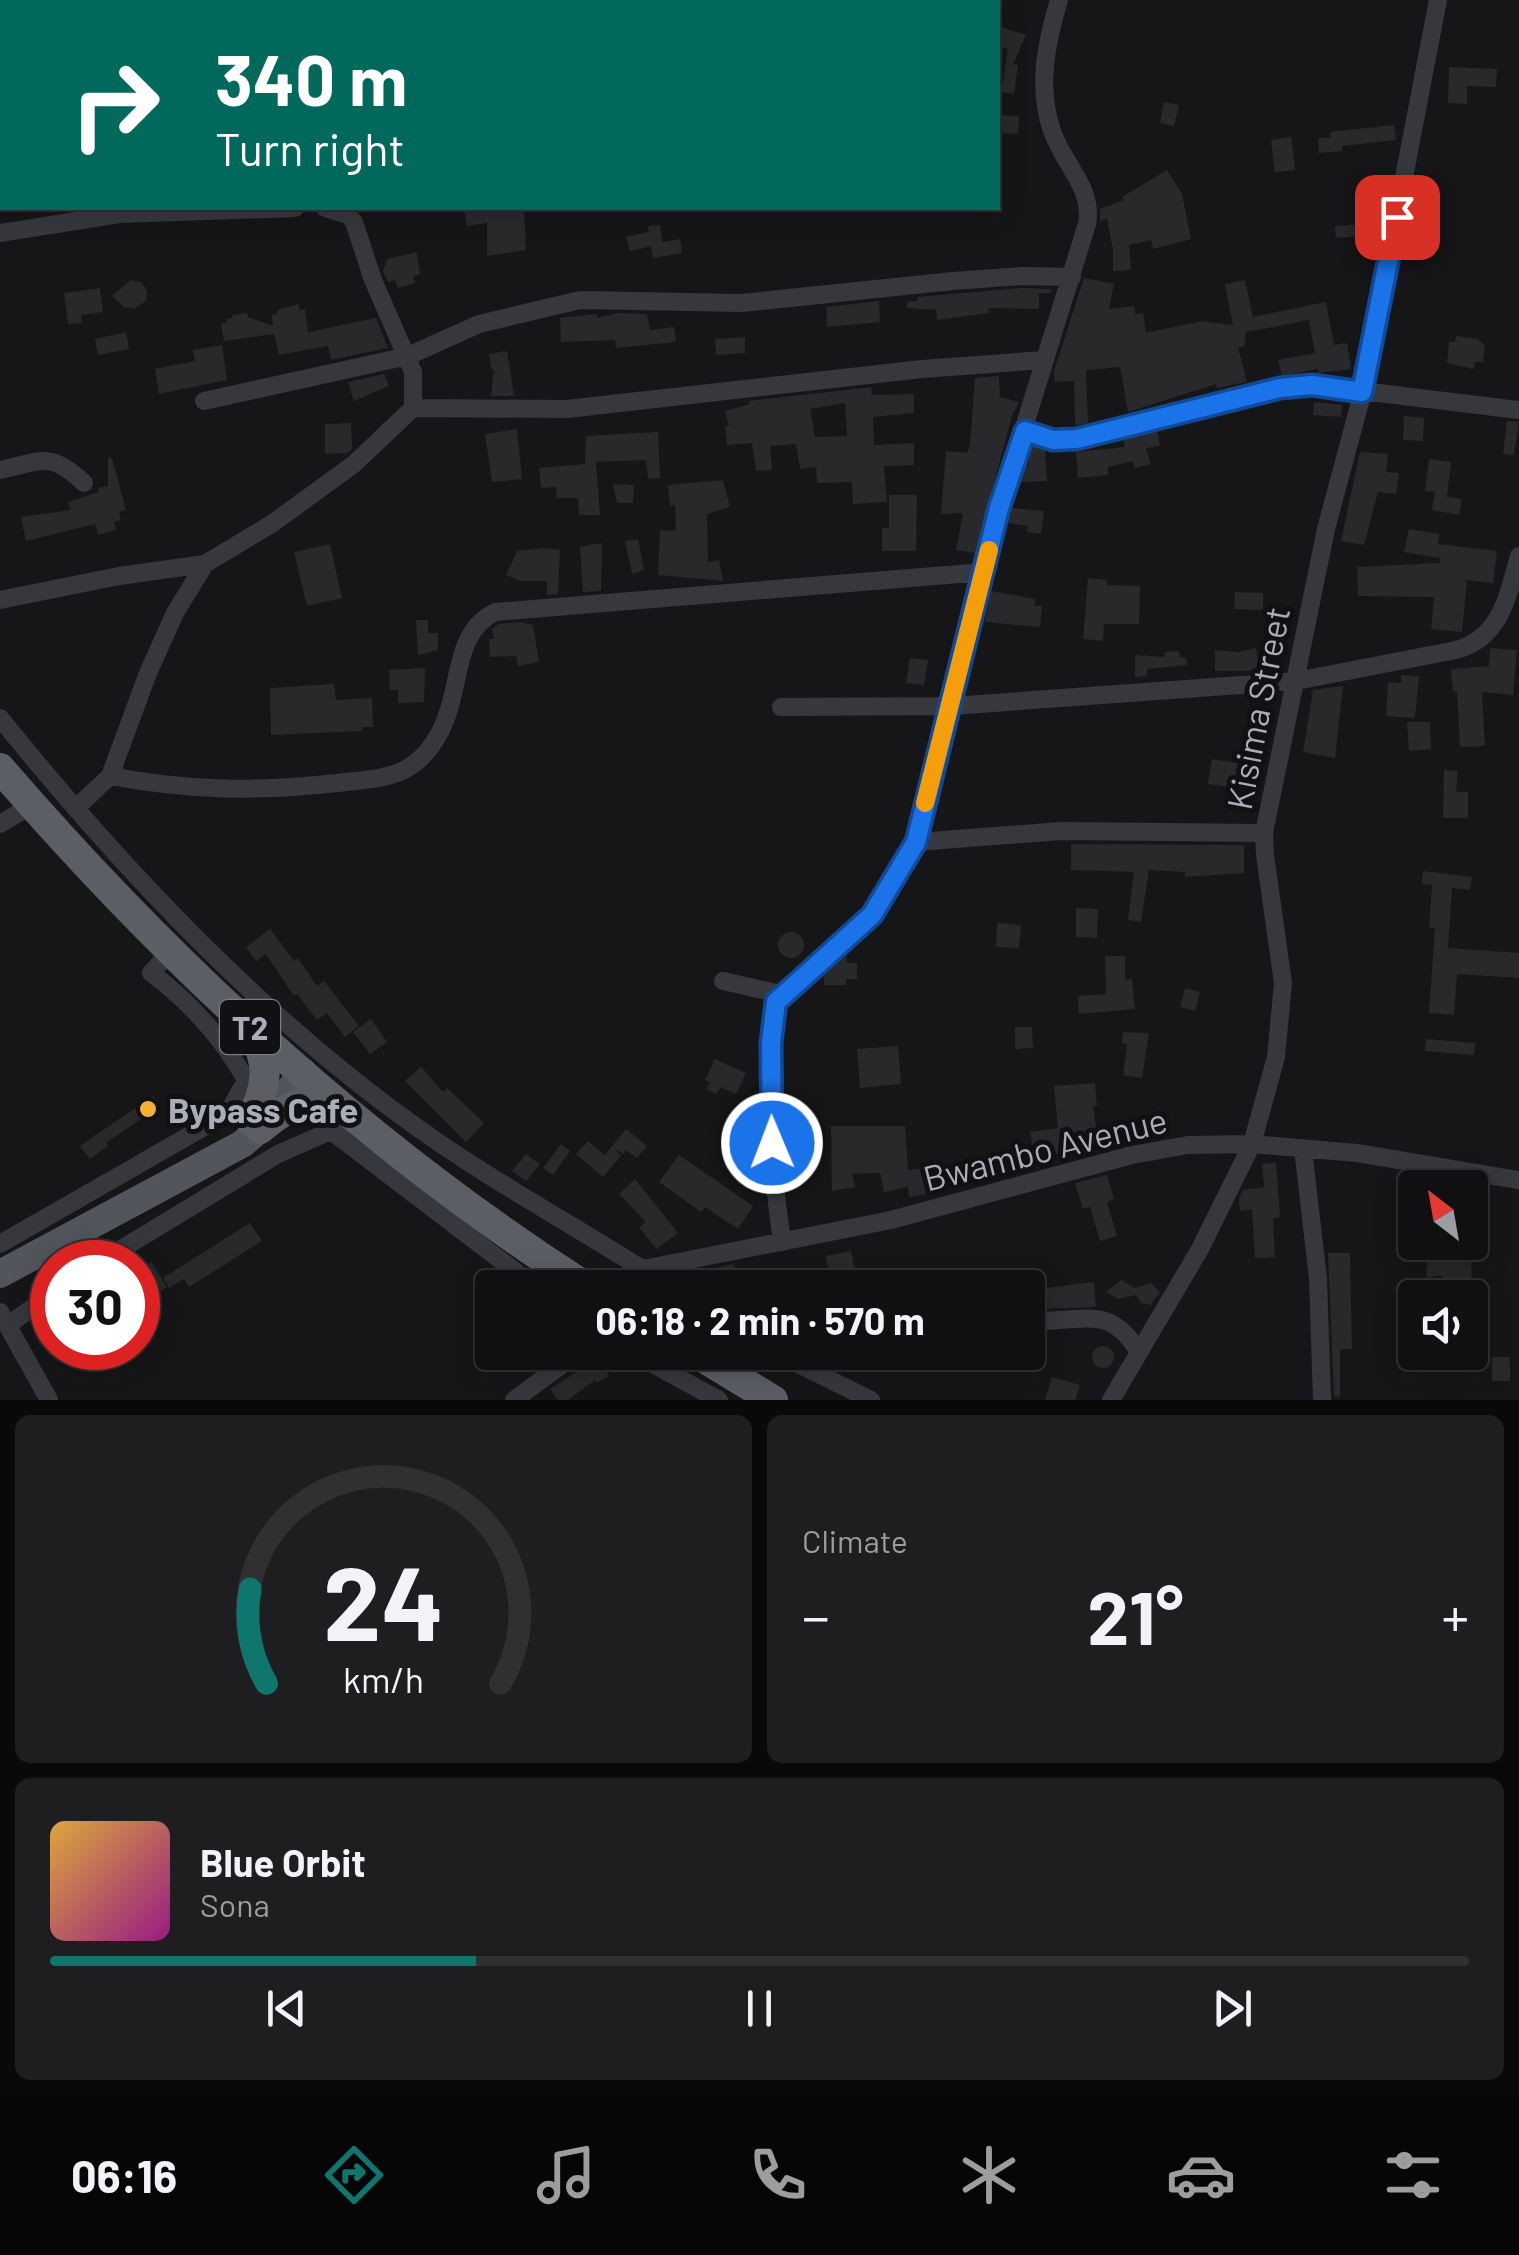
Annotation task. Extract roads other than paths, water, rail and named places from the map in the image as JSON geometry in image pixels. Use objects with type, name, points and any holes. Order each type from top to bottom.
[{"type":"highway","name":"T2","points":[[0,768],[118,899],[248,1025],[298,1067],[347,1121],[562,1270]]},
{"type":"highway","points":[[248,1025],[260,1047],[266,1072],[256,1125]]},
{"type":"highway","points":[[256,1125],[302,1101],[316,1099],[330,1103],[347,1121]]},
{"type":"highway","points":[[724,1370],[773,1400]]},
{"type":"main road","points":[[0,1274],[186,1173],[256,1125],[298,1067]]},
{"type":"street","points":[[782,1242],[774,1182],[773,1016],[781,994],[872,915],[916,842],[999,508],[1090,208],[1053,134],[1047,112],[1045,57],[1059,0]]},
{"type":"street","name":"Kisima Street","points":[[1111,1400],[1200,1249],[1252,1144],[1276,1057],[1284,983],[1264,856],[1264,833],[1326,530],[1362,392],[1438,0]]},
{"type":"street","points":[[0,232],[119,214],[236,210]]},
{"type":"street","points":[[333,210],[348,214],[354,222],[373,280],[408,356],[413,372],[413,408]]},
{"type":"street","points":[[204,400],[408,356],[479,324],[580,300],[742,303],[953,281],[1072,276]]},
{"type":"street","points":[[0,600],[119,576],[205,564],[274,523],[354,464],[413,408],[567,408],[1044,360]]},
{"type":"street","points":[[1025,431],[1053,440],[1077,439],[1280,388],[1312,385],[1519,410]]},
{"type":"street","points":[[0,470],[55,460],[84,483]]},
{"type":"street","points":[[781,707],[952,706],[1296,681],[1456,650],[1482,640],[1504,607],[1519,556]]},
{"type":"street","points":[[76,808],[110,776],[148,673],[205,564]]},
{"type":"street","points":[[110,776],[216,791],[274,790],[382,778],[402,772],[432,747],[446,719],[472,630],[496,612],[983,572]]},
{"type":"street","points":[[0,718],[76,808],[212,951],[317,1049],[415,1126],[643,1269]]},
{"type":"street","points":[[0,824],[32,806]]},
{"type":"street","points":[[916,842],[1061,830],[1264,833]]},
{"type":"street","points":[[0,1244],[204,1127],[232,1106],[246,1080],[234,1058],[168,985],[151,973],[171,951]]},
{"type":"street","points":[[723,981],[781,994]]},
{"type":"street","points":[[136,1240],[239,1177],[347,1121],[516,1270]]},
{"type":"street","name":"Bwambo Avenue","points":[[643,1269],[891,1220],[1132,1155],[1188,1145],[1252,1144],[1357,1154],[1519,1180]]},
{"type":"street","points":[[1303,1149],[1318,1278],[1322,1400]]},
{"type":"street","points":[[30,1305],[4,1318],[49,1400]]},
{"type":"street","points":[[1045,1322],[1113,1322],[1126,1330],[1138,1350]]},
{"type":"street","points":[[514,1400],[555,1370]]},
{"type":"street","points":[[664,1370],[719,1400]]},
{"type":"street","points":[[810,1370],[871,1400]]},
{"type":"place","name":"Bypass Cafe","points":[[148,1109]]}]
